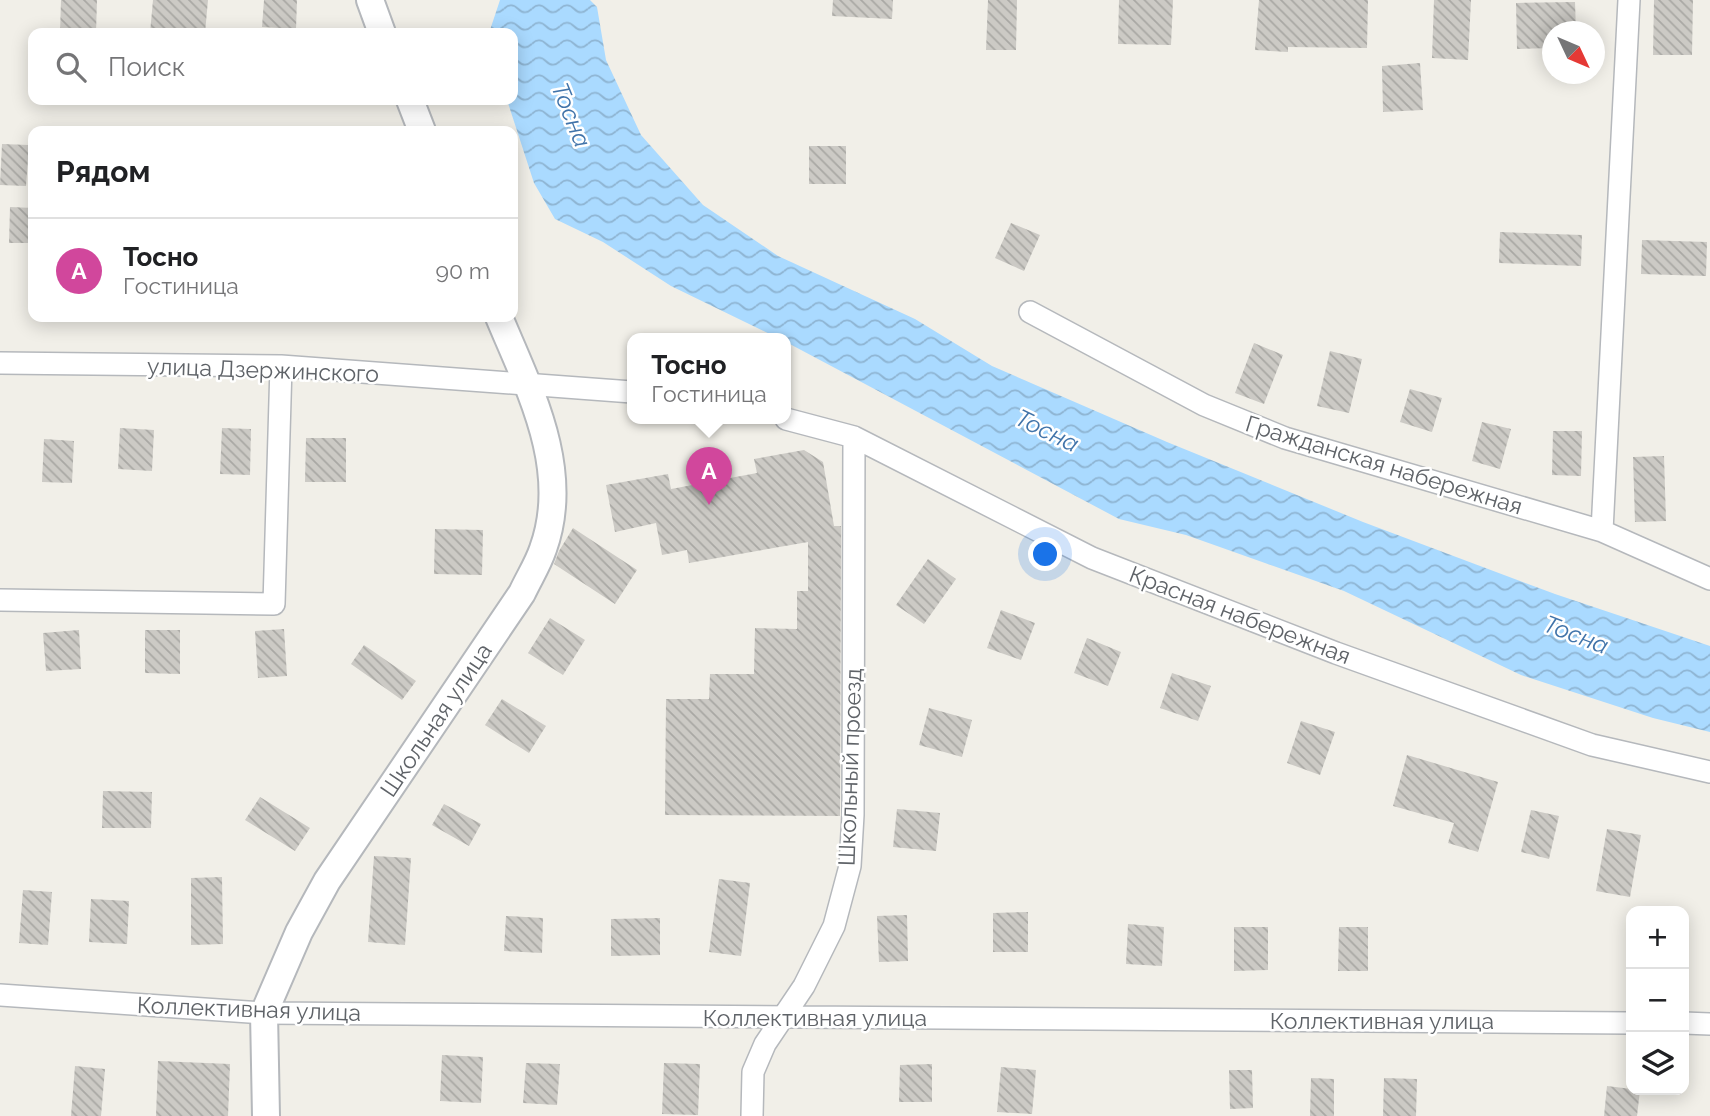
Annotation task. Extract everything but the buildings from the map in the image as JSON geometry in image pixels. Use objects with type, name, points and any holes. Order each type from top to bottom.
[{"type":"street","points":[[370,0],[380,28]]},
{"type":"street","points":[[1602,531],[1629,0]]},
{"type":"street","points":[[412,105],[420,126]]},
{"type":"street","name":"Гражданская набережная","points":[[1030,312],[1204,405],[1284,438],[1602,531],[1710,579]]},
{"type":"street","name":"Школьная улица","points":[[266,1116],[264,1013],[299,932],[327,881],[522,593],[543,548],[552,513],[553,477],[544,431],[501,322]]},
{"type":"street","name":"улица Дзержинского","points":[[0,363],[281,366],[527,384]]},
{"type":"street","points":[[0,600],[274,604],[281,366]]},
{"type":"street","points":[[527,384],[627,392]]},
{"type":"street","name":"Красная набережная","points":[[791,420],[854,437],[1105,563],[1335,653],[1592,745],[1710,772]]},
{"type":"street","name":"Школьный проезд","points":[[752,1116],[753,1072],[765,1044],[804,986],[834,926],[850,866],[853,801],[854,437]]},
{"type":"street","name":"Коллективная улица","points":[[0,995],[264,1013],[1626,1023]]},
{"type":"street","points":[[1689,1023],[1710,1024]]},
{"type":"water","name":"Тосна","points":[[500,0],[590,0],[597,7],[606,60],[641,135],[703,205],[778,256],[915,319],[992,366],[1167,442],[1363,522],[1555,594],[1710,646],[1710,732],[1653,718],[1521,675],[1344,591],[1186,535],[1119,519],[791,345],[791,333],[768,333],[671,286],[603,242],[555,219],[534,183],[518,134],[518,126],[515,126],[509,105],[518,105],[518,28],[491,28]]},
{"type":"place","name":"Тосно","points":[[709,505]]}]
